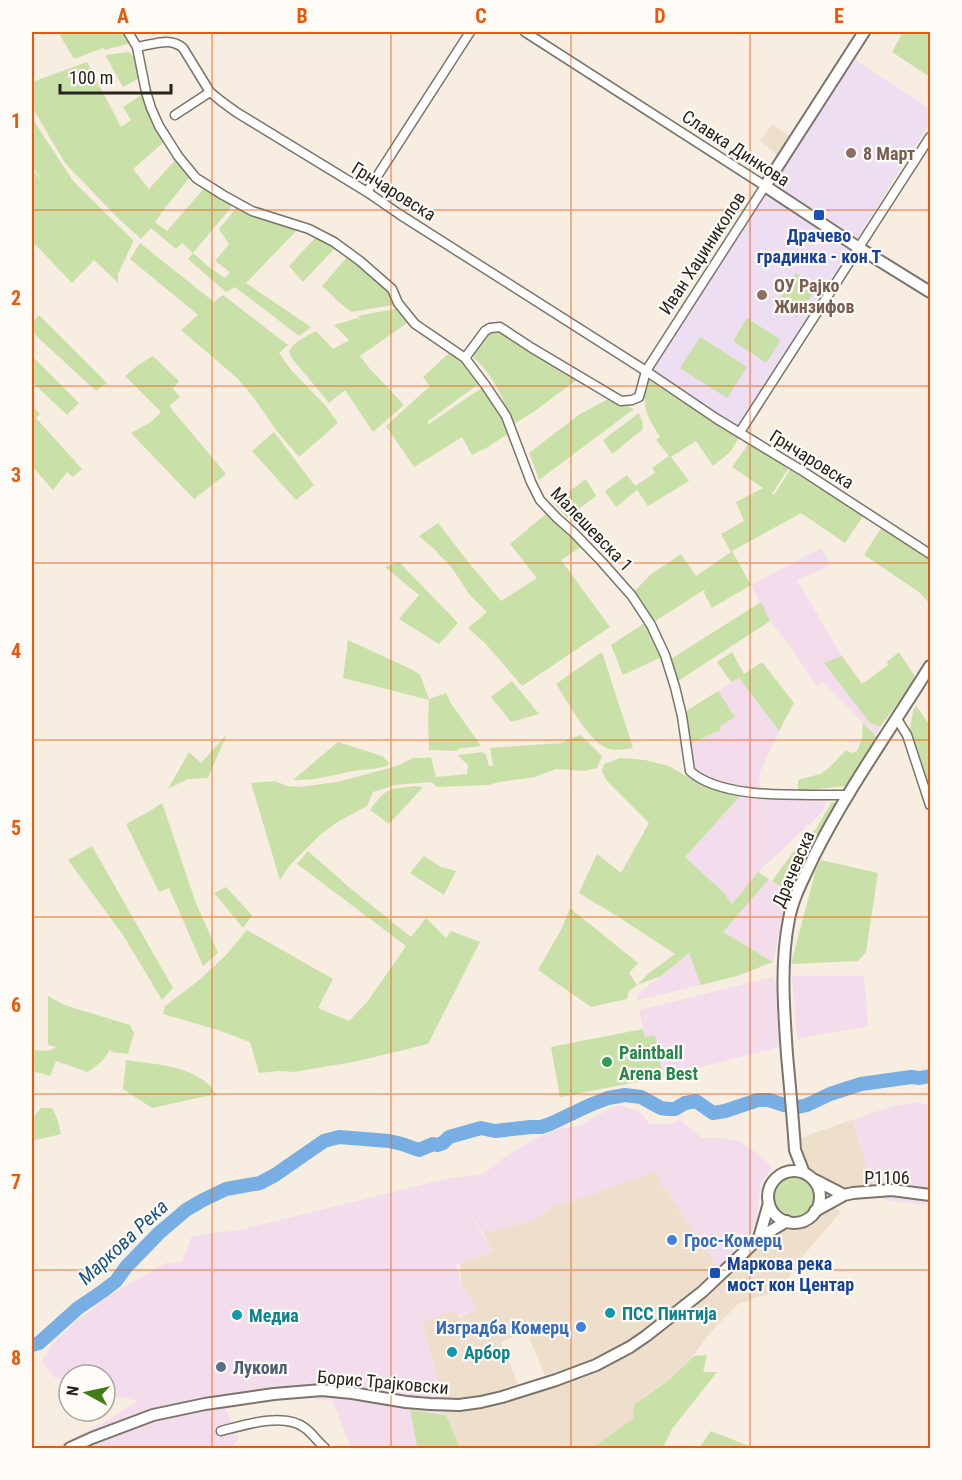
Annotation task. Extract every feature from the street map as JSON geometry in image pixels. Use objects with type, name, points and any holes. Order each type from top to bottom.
[{"type":"main road","name":"Иван Хаџиниколов","points":[[765,186],[864,32]]},
{"type":"main road","name":"Славка Динкова","points":[[765,186],[930,292]]},
{"type":"main road","name":"Драчевска","points":[[809,1176],[795,1150],[783,1006],[783,972],[789,918],[795,898],[827,830],[930,666]]},
{"type":"main road","name":"Драчевска","points":[[786,1172],[795,1150]]},
{"type":"main road","points":[[786,1221],[774,1212],[768,1196],[771,1184],[780,1174],[795,1171],[844,1195]]},
{"type":"main road","points":[[809,1176],[818,1187],[819,1192],[819,1202],[815,1212]]},
{"type":"main road","name":"P1106","points":[[844,1195],[892,1190],[930,1195]]},
{"type":"main road","name":"Борис Трајковски","points":[[69,1449],[153,1415],[205,1404],[280,1393],[322,1390],[430,1404],[459,1405],[482,1402],[556,1380],[596,1365],[630,1347],[702,1292],[759,1238],[786,1221],[797,1222],[807,1219],[844,1195]]},
{"type":"main road","points":[[759,1238],[769,1203]]},
{"type":"street","name":"Малешевска 1","points":[[128,32],[137,47],[146,92],[159,126],[178,156],[196,178],[252,210],[309,229],[334,242],[360,261],[392,289],[402,308],[415,324],[465,358],[497,400],[506,416],[540,500],[602,562],[632,596],[651,625],[666,655],[676,690],[690,771],[710,783],[730,789],[768,793],[849,795]]},
{"type":"street","points":[[367,192],[470,32]]},
{"type":"street","name":"Славка Динкова","points":[[525,32],[765,186]]},
{"type":"street","name":"Грнчаровска","points":[[137,47],[162,42],[180,44],[210,92],[236,112],[367,192],[930,554]]},
{"type":"street","points":[[175,115],[210,92]]},
{"type":"street","points":[[740,432],[930,137]]},
{"type":"street","name":"Иван Хаџиниколов","points":[[646,371],[765,186]]},
{"type":"street","points":[[465,358],[485,331],[500,327],[621,401],[639,397],[646,371]]},
{"type":"street","points":[[897,719],[907,735],[930,805]]},
{"type":"street","points":[[221,1431],[268,1420],[285,1420],[304,1426],[325,1449]]},
{"type":"shaded area","name":"8 Март","points":[[852,58],[930,109],[930,123],[857,238],[772,183]]},
{"type":"shaded area","points":[[772,124],[794,139],[782,159],[760,141]]},
{"type":"shaded area","name":"ОУ Рајко Жинзифов","points":[[766,195],[852,251],[737,429],[651,373]]},
{"type":"shaded area","points":[[821,548],[831,565],[797,580],[842,656],[825,663],[870,722],[880,727],[876,736],[823,682],[817,686],[770,621],[751,585]]},
{"type":"shaded area","points":[[739,678],[779,731],[759,774],[760,793],[730,789],[692,768],[689,744],[721,730],[720,726],[734,717],[718,691]]},
{"type":"shaded area","points":[[741,795],[827,800],[822,812],[758,872],[732,904],[724,893],[684,857]]},
{"type":"shaded area","points":[[769,879],[788,891],[773,962],[722,932]]},
{"type":"shaded area","points":[[690,953],[701,985],[638,1000],[639,993]]},
{"type":"shaded area","points":[[792,976],[864,976],[868,1026],[797,1039]]},
{"type":"shaded area","points":[[773,977],[776,985],[779,1047],[663,1077],[655,1035],[645,1037],[639,1010]]},
{"type":"shaded area","points":[[918,1102],[930,1106],[930,1205],[887,1201],[872,1183],[852,1120],[893,1106]]},
{"type":"shaded area","points":[[619,1105],[639,1111],[650,1124],[669,1124],[680,1120],[702,1138],[737,1140],[760,1155],[772,1168],[761,1183],[756,1223],[741,1249],[718,1267],[655,1172],[572,1201],[556,1204],[534,1220],[483,1233],[464,1202],[492,1252],[456,1265],[461,1283],[477,1309],[455,1317],[454,1310],[422,1323],[446,1415],[410,1410],[418,1446],[351,1448],[333,1401],[286,1396],[226,1409],[239,1439],[231,1448],[54,1448],[103,1423],[117,1423],[117,1415],[138,1401],[117,1396],[117,1363],[57,1363],[57,1378],[54,1377],[41,1362],[52,1345],[76,1321],[114,1293],[166,1263],[182,1262],[192,1236],[239,1230],[450,1178],[483,1174],[506,1156],[537,1138],[559,1129],[581,1125]]},
{"type":"shaded area","points":[[852,1120],[872,1183],[877,1191],[853,1193],[813,1179],[804,1173],[794,1140]]},
{"type":"shaded area","points":[[655,1172],[718,1267],[647,1333],[603,1358],[545,1375],[526,1330],[501,1342],[518,1384],[483,1395],[443,1400],[422,1322],[454,1310],[459,1318],[477,1309],[461,1283],[460,1263],[492,1252],[483,1233],[534,1220],[556,1204],[572,1201]]},
{"type":"shaded area","points":[[828,1204],[841,1212],[803,1256],[780,1290],[738,1304],[670,1379],[645,1396],[633,1419],[592,1448],[460,1448],[443,1405],[502,1397],[630,1347],[759,1238],[792,1222],[807,1219],[815,1211]]},
{"type":"green space","points":[[58,32],[124,32],[131,43],[105,50],[103,48],[74,59]]},
{"type":"green space","points":[[903,32],[930,32],[930,77],[892,52]]},
{"type":"green space","points":[[129,52],[135,58],[141,77],[123,87],[105,55]]},
{"type":"green space","points":[[87,62],[121,127],[131,120],[123,107],[146,92],[164,142],[133,169],[149,189],[175,160],[190,177],[155,222],[167,231],[206,186],[233,205],[193,253],[182,243],[176,249],[151,228],[141,239],[65,163],[32,107],[32,82]]},
{"type":"green space","points":[[32,118],[73,181],[132,239],[133,242],[118,274],[118,283],[94,260],[72,283],[32,241],[32,169],[43,182],[32,166]]},
{"type":"green space","points":[[238,206],[300,227],[246,283],[311,327],[299,336],[235,287],[226,292],[188,259],[193,253],[225,278],[230,272],[215,261],[229,244],[219,229]]},
{"type":"green space","points":[[318,235],[336,247],[303,282],[289,266]]},
{"type":"green space","points":[[140,243],[214,302],[223,295],[288,345],[279,353],[338,423],[299,457],[237,378],[181,330],[198,315],[130,259]]},
{"type":"green space","points":[[349,255],[391,291],[399,304],[351,312],[335,299],[322,286]]},
{"type":"green space","points":[[796,273],[817,287],[797,317],[777,303]]},
{"type":"green space","points":[[400,308],[410,321],[360,356],[404,405],[373,432],[345,390],[329,403],[291,357],[289,351],[298,342],[316,331],[333,349],[349,340],[334,325],[358,318],[362,322],[358,316]]},
{"type":"green space","points":[[39,315],[107,383],[96,391],[32,332],[32,323]]},
{"type":"green space","points":[[747,318],[781,340],[766,363],[733,341]]},
{"type":"green space","points":[[493,329],[508,334],[579,378],[514,424],[492,380],[473,357],[485,334]]},
{"type":"green space","points":[[700,337],[747,367],[727,398],[680,368]]},
{"type":"green space","points":[[450,352],[474,371],[481,382],[427,422],[429,424],[483,387],[509,433],[472,455],[462,437],[414,467],[386,426],[430,386],[423,377]]},
{"type":"green space","points":[[32,356],[79,403],[67,415],[32,382]]},
{"type":"green space","points":[[153,356],[179,381],[173,389],[180,397],[169,406],[226,474],[194,499],[131,433],[151,422],[161,412],[125,376]]},
{"type":"green space","points":[[647,379],[720,426],[740,436],[730,452],[713,466],[696,441],[671,457],[689,481],[648,506],[637,490],[616,507],[605,491],[627,475],[635,486],[655,473],[652,468],[669,456],[656,440],[660,437],[646,410]]},
{"type":"green space","points":[[610,398],[634,409],[539,480],[529,453],[580,414]]},
{"type":"green space","points":[[32,406],[40,414],[36,418],[82,469],[73,477],[67,472],[53,490],[32,466]]},
{"type":"green space","points":[[639,413],[643,424],[642,430],[612,454],[603,440]]},
{"type":"green space","points":[[274,432],[314,485],[296,500],[252,451]]},
{"type":"green space","points":[[749,443],[788,469],[772,494],[774,495],[790,470],[863,516],[845,543],[801,513],[732,551],[751,585],[712,608],[704,590],[654,622],[633,593],[650,575],[681,554],[696,576],[731,552],[721,534],[744,521],[736,502],[763,488],[732,467]]},
{"type":"green space","points":[[586,479],[596,496],[567,518],[554,503]]},
{"type":"green space","points":[[547,513],[583,546],[561,560],[610,627],[522,686],[486,644],[468,628],[487,612],[469,594],[452,568],[419,536],[438,523],[501,601],[537,578],[510,544]]},
{"type":"green space","points":[[881,528],[930,560],[930,604],[919,592],[864,555]]},
{"type":"green space","points":[[399,562],[458,623],[439,644],[399,619],[419,595],[385,567]]},
{"type":"green space","points":[[761,602],[770,621],[678,681],[671,659]]},
{"type":"green space","points":[[646,622],[664,656],[623,675],[611,645]]},
{"type":"green space","points":[[348,640],[420,675],[429,699],[446,693],[481,746],[457,749],[458,751],[429,750],[429,700],[343,678]]},
{"type":"green space","points":[[602,652],[633,748],[615,750],[601,745],[587,731],[556,684]]},
{"type":"green space","points":[[732,652],[744,674],[762,662],[794,703],[779,731],[739,678],[731,682],[717,662]]},
{"type":"green space","points":[[899,652],[916,678],[880,727],[870,723],[824,663],[842,656],[862,684],[888,665],[887,662]]},
{"type":"green space","points":[[512,681],[539,714],[511,722],[491,697]]},
{"type":"green space","points":[[718,691],[735,717],[720,726],[721,730],[689,744],[686,713]]},
{"type":"green space","points":[[916,705],[930,726],[930,790],[910,730]]},
{"type":"green space","points":[[863,723],[876,736],[877,742],[847,786],[798,791],[798,780],[820,774],[846,750],[851,753],[857,751],[862,738]]},
{"type":"green space","points":[[227,734],[208,778],[188,779],[168,789],[189,752],[201,763]]},
{"type":"green space","points":[[581,735],[602,756],[597,768],[584,771],[556,769],[535,777],[488,785],[437,787],[431,782],[395,785],[373,792],[367,806],[322,833],[289,866],[280,880],[251,783],[275,781],[287,786],[300,787],[337,782],[397,766],[413,758],[431,757],[436,777],[467,774],[468,765],[457,755],[483,752],[489,766],[493,766],[490,748],[563,743]]},
{"type":"green space","points":[[338,742],[382,756],[390,764],[316,779],[293,780]]},
{"type":"green space","points":[[620,758],[645,760],[669,766],[693,780],[741,795],[685,857],[724,893],[732,904],[758,872],[769,879],[723,932],[773,962],[737,976],[701,985],[689,953],[661,976],[637,985],[675,954],[579,893],[597,854],[621,873],[649,823],[606,780],[602,771],[604,764]]},
{"type":"green space","points":[[414,786],[423,787],[389,824],[370,810],[384,793]]},
{"type":"green space","points":[[836,802],[810,848],[792,891],[772,881],[794,851],[816,829],[831,803]]},
{"type":"green space","points":[[162,803],[196,903],[218,953],[203,966],[169,888],[159,892],[126,824]]},
{"type":"green space","points":[[92,846],[173,988],[162,1000],[123,935],[68,860]]},
{"type":"green space","points":[[308,851],[411,937],[426,918],[446,938],[451,931],[480,942],[428,1044],[358,1061],[294,1072],[259,1073],[250,1042],[163,1014],[165,1006],[198,981],[226,955],[247,930],[333,979],[318,1008],[349,1021],[368,1001],[406,946],[297,864]]},
{"type":"green space","points":[[424,856],[441,867],[456,871],[444,895],[410,873]]},
{"type":"green space","points":[[821,860],[878,873],[866,952],[858,961],[791,964],[816,869]]},
{"type":"green space","points":[[226,887],[252,915],[243,928],[214,893]]},
{"type":"green space","points":[[570,908],[638,963],[629,973],[637,985],[629,991],[627,999],[591,1007],[538,970],[561,930]]},
{"type":"green space","points":[[48,996],[64,1005],[130,1025],[134,1033],[128,1054],[111,1052],[111,1049],[102,1061],[88,1072],[56,1061],[50,1076],[32,1071],[32,1050],[48,1051],[56,1047],[48,1045]]},
{"type":"green space","name":"Paintball Arena Best","points":[[643,1029],[645,1037],[655,1035],[663,1077],[560,1097],[551,1047]]},
{"type":"green space","points":[[126,1060],[168,1066],[189,1072],[207,1083],[216,1094],[152,1108],[123,1089]]},
{"type":"green space","points":[[41,1108],[52,1108],[61,1134],[32,1141],[32,1123]]},
{"type":"green space","points":[[794,1175],[810,1181],[816,1197],[810,1213],[794,1219],[778,1213],[772,1197],[778,1181]]},
{"type":"green space","points":[[707,1355],[703,1372],[717,1372],[672,1429],[663,1448],[592,1448],[633,1419],[634,1405],[670,1379],[694,1356]]},
{"type":"green space","points":[[410,1410],[446,1415],[460,1448],[355,1448],[417,1446]]},
{"type":"green space","points":[[711,1431],[754,1448],[699,1448]]},
{"type":"waterway","name":"Маркова Река","points":[[32,1345],[39,1343],[78,1308],[116,1281],[126,1267],[159,1233],[186,1210],[226,1189],[260,1183],[324,1141],[339,1137],[389,1141],[419,1150],[433,1144],[443,1143],[449,1137],[481,1128],[495,1131],[541,1127],[608,1098],[625,1095],[641,1097],[661,1108],[668,1109],[675,1109],[685,1103],[696,1101],[713,1113],[758,1100],[769,1100],[798,1107],[861,1084],[930,1076]]},
{"type":"place","name":"8 Март","points":[[851,153]]},
{"type":"place","name":"Драчево градинка - кон Т","points":[[819,215]]},
{"type":"place","name":"ОУ Рајко Жинзифов","points":[[762,295]]},
{"type":"place","name":"Paintball Arena Best","points":[[607,1062]]},
{"type":"place","name":"Грос-Комерц","points":[[672,1240]]},
{"type":"place","name":"Маркова река мост кон Центар","points":[[715,1273]]},
{"type":"place","name":"ПСС Пинтија","points":[[610,1313]]},
{"type":"place","name":"Медиа","points":[[237,1315]]},
{"type":"place","name":"Изградба Комерц","points":[[581,1327]]},
{"type":"place","name":"Арбор","points":[[452,1352]]},
{"type":"place","name":"Лукоил","points":[[221,1367]]}]
